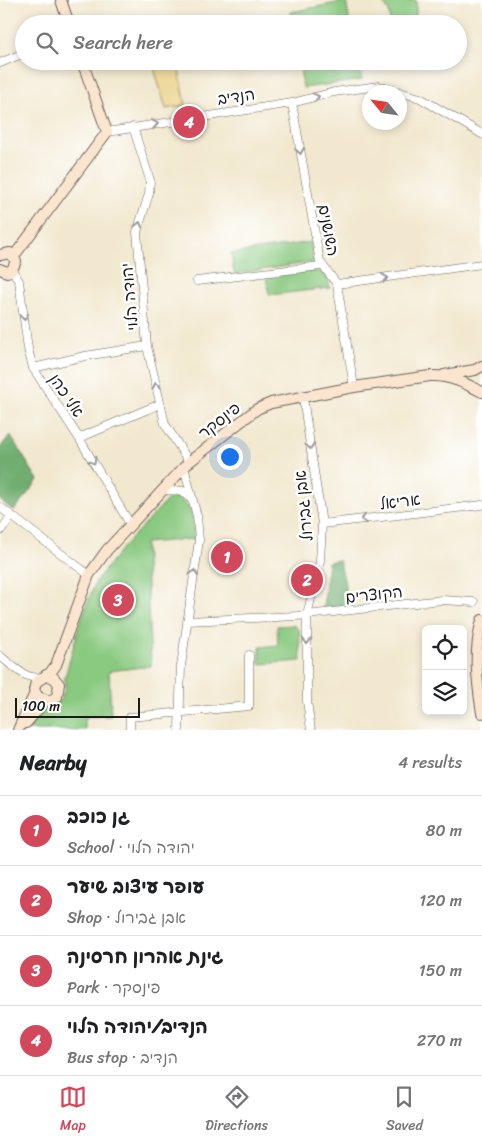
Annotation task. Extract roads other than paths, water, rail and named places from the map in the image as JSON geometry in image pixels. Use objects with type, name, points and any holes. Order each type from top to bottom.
[{"type":"street","points":[[61,0],[66,15]]},
{"type":"street","points":[[0,63],[15,57]]},
{"type":"street","points":[[14,256],[107,132],[85,70]]},
{"type":"street","name":"הנדיב","points":[[107,132],[292,103],[334,92],[379,86],[420,98],[482,134]]},
{"type":"street","name":"השושנים","points":[[292,103],[320,262],[337,284]]},
{"type":"street","name":"יהודה הלוי","points":[[133,127],[150,180],[149,194],[137,232],[147,346],[165,424],[186,464],[199,540],[181,666],[179,730]]},
{"type":"street","points":[[0,255],[7,252],[14,256],[16,264],[12,270],[7,272],[0,269]]},
{"type":"street","points":[[196,281],[320,262]]},
{"type":"street","points":[[354,387],[337,284],[482,264]]},
{"type":"street","name":"אלי כהן","points":[[12,270],[19,281],[28,349],[33,368],[80,438],[130,524]]},
{"type":"street","points":[[33,368],[147,346]]},
{"type":"street","points":[[439,375],[475,370],[482,366]]},
{"type":"street","name":"פינסקר","points":[[44,676],[53,670],[89,575],[130,524],[164,490],[186,464],[257,409],[271,403],[354,387],[439,375],[456,379],[482,392]]},
{"type":"street","name":"אבן גבירול","points":[[303,398],[322,524],[320,561],[307,615],[307,701],[311,730]]},
{"type":"street","points":[[80,438],[160,404]]},
{"type":"street","points":[[164,490],[183,491],[193,501]]},
{"type":"street","name":"אריאל","points":[[322,524],[482,505]]},
{"type":"street","points":[[0,508],[89,575]]},
{"type":"street","points":[[0,531],[12,516]]},
{"type":"street","name":"הקוצרים","points":[[187,621],[307,615],[442,600],[474,602]]},
{"type":"street","points":[[482,620],[478,634],[476,675],[482,713]]},
{"type":"street","name":"פינסקר","points":[[59,684],[66,638]]},
{"type":"street","points":[[130,730],[130,717],[249,706],[249,655]]},
{"type":"street","points":[[0,656],[24,674],[36,678],[44,676],[54,678],[59,684],[57,697],[45,701],[19,730]]},
{"type":"street","points":[[19,730],[35,693],[34,686],[44,676]]},
{"type":"street","points":[[35,693],[45,701]]},
{"type":"place","name":"הנדיב/יהודה הלוי","points":[[189,122]]},
{"type":"place","name":"גן כוכב","points":[[227,557]]},
{"type":"place","name":"עופר עיצוב שיער","points":[[307,580]]},
{"type":"place","name":"גינת אהרון חרסינה","points":[[118,600]]}]
